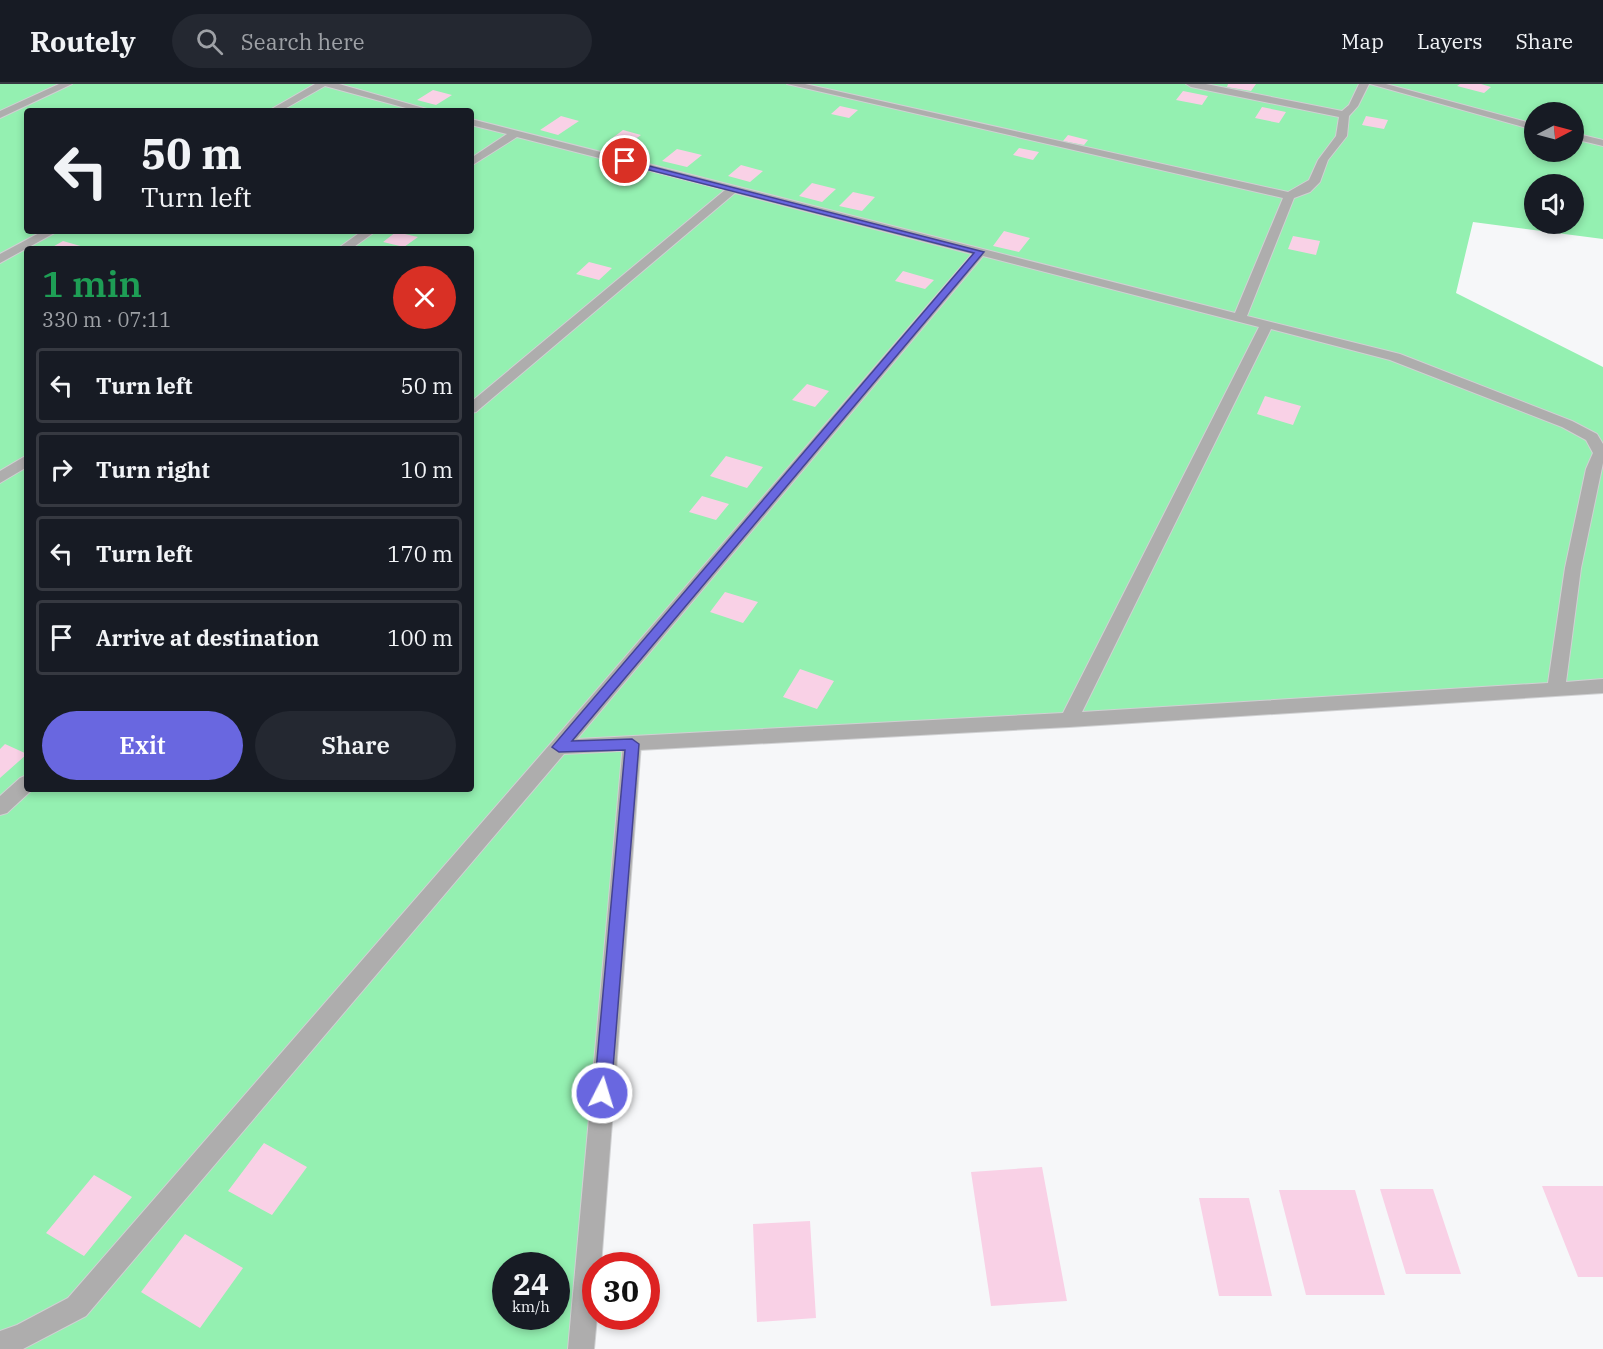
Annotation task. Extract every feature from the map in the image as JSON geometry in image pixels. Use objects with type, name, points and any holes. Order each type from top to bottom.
[{"type":"street","points":[[0,115],[67,84]]},
{"type":"street","points":[[278,108],[322,84]]},
{"type":"street","points":[[328,84],[418,108]]},
{"type":"street","points":[[792,84],[1289,196],[1303,190],[1313,182],[1324,157],[1342,137],[1345,126],[1344,115]]},
{"type":"street","points":[[1191,84],[1344,115]]},
{"type":"street","points":[[1344,115],[1353,106],[1364,84]]},
{"type":"street","points":[[1375,84],[1524,124]]},
{"type":"street","points":[[474,123],[1395,357],[1556,420],[1592,437],[1600,453],[1593,469],[1573,568],[1556,689]]},
{"type":"street","points":[[474,162],[515,134]]},
{"type":"street","points":[[1584,138],[1603,143]]},
{"type":"street","points":[[474,406],[734,188]]},
{"type":"street","points":[[1239,319],[1289,196]]},
{"type":"street","points":[[24,246],[46,234]]},
{"type":"street","points":[[348,246],[366,234]]},
{"type":"street","points":[[0,259],[24,246]]},
{"type":"street","points":[[0,1344],[23,1336],[77,1307],[559,747],[980,252]]},
{"type":"street","points":[[1070,720],[1266,326]]},
{"type":"street","points":[[0,478],[24,462]]},
{"type":"street","points":[[559,747],[1070,720],[1603,686]]},
{"type":"street","points":[[581,1349],[632,744]]},
{"type":"street","points":[[0,807],[24,786]]},
{"type":"green space","points":[[0,84],[1603,84],[1603,239],[1565,234],[1584,234],[1584,174],[1524,174],[1524,229],[1473,222],[1456,293],[1603,367],[1603,688],[632,744],[589,1252],[582,1252],[581,1349],[0,1349]]},
{"type":"building","points":[[1228,84],[1256,84],[1251,91],[1227,87]]},
{"type":"building","points":[[1481,84],[1491,87],[1484,93],[1457,86]]},
{"type":"building","points":[[433,90],[452,95],[436,105],[417,100]]},
{"type":"building","points":[[1183,91],[1208,96],[1202,105],[1176,100]]},
{"type":"building","points":[[840,106],[858,110],[849,118],[831,114]]},
{"type":"building","points":[[1262,107],[1286,112],[1279,123],[1255,118]]},
{"type":"building","points":[[561,116],[579,121],[558,135],[540,130]]},
{"type":"building","points":[[1366,116],[1388,120],[1384,129],[1362,125]]},
{"type":"building","points":[[623,130],[641,135],[624,147],[606,143]]},
{"type":"building","points":[[1068,135],[1088,140],[1084,145],[1063,141]]},
{"type":"building","points":[[1019,148],[1039,152],[1033,160],[1013,155]]},
{"type":"building","points":[[677,149],[702,155],[687,167],[662,161]]},
{"type":"building","points":[[741,165],[763,171],[750,182],[728,176]]},
{"type":"building","points":[[812,183],[836,189],[822,202],[799,196]]},
{"type":"building","points":[[853,192],[875,197],[862,211],[839,206]]},
{"type":"building","points":[[1004,231],[1030,238],[1019,252],[993,246]]},
{"type":"building","points":[[393,234],[418,237],[405,246],[383,242]]},
{"type":"building","points":[[1293,236],[1320,241],[1316,255],[1288,249]]},
{"type":"building","points":[[63,241],[80,246],[54,246]]},
{"type":"building","points":[[589,262],[612,268],[599,280],[576,274]]},
{"type":"building","points":[[903,271],[934,280],[925,289],[895,281]]},
{"type":"building","points":[[807,384],[829,391],[815,407],[792,400]]},
{"type":"building","points":[[1265,396],[1301,406],[1293,425],[1257,414]]},
{"type":"building","points":[[726,456],[763,467],[747,488],[710,476]]},
{"type":"building","points":[[702,496],[729,504],[716,520],[689,512]]},
{"type":"building","points":[[725,592],[758,602],[743,623],[710,612]]},
{"type":"building","points":[[800,669],[834,681],[817,709],[783,697]]},
{"type":"building","points":[[5,744],[24,753],[24,757],[0,778],[0,749]]},
{"type":"building","points":[[264,1143],[307,1167],[272,1215],[228,1191]]},
{"type":"building","points":[[1042,1167],[1067,1301],[991,1306],[971,1172]]},
{"type":"building","points":[[94,1175],[132,1197],[84,1256],[46,1233]]},
{"type":"building","points":[[1542,1186],[1603,1186],[1603,1277],[1578,1277]]},
{"type":"building","points":[[1380,1189],[1433,1189],[1461,1274],[1406,1274]]},
{"type":"building","points":[[1279,1190],[1355,1190],[1385,1295],[1306,1295]]},
{"type":"building","points":[[1199,1198],[1249,1198],[1272,1296],[1219,1296]]},
{"type":"building","points":[[810,1221],[816,1318],[757,1322],[753,1224]]},
{"type":"building","points":[[185,1234],[243,1268],[200,1328],[141,1292]]},
{"type":"route","points":[[602,1093],[632,744],[559,747],[980,252],[625,161]]}]
